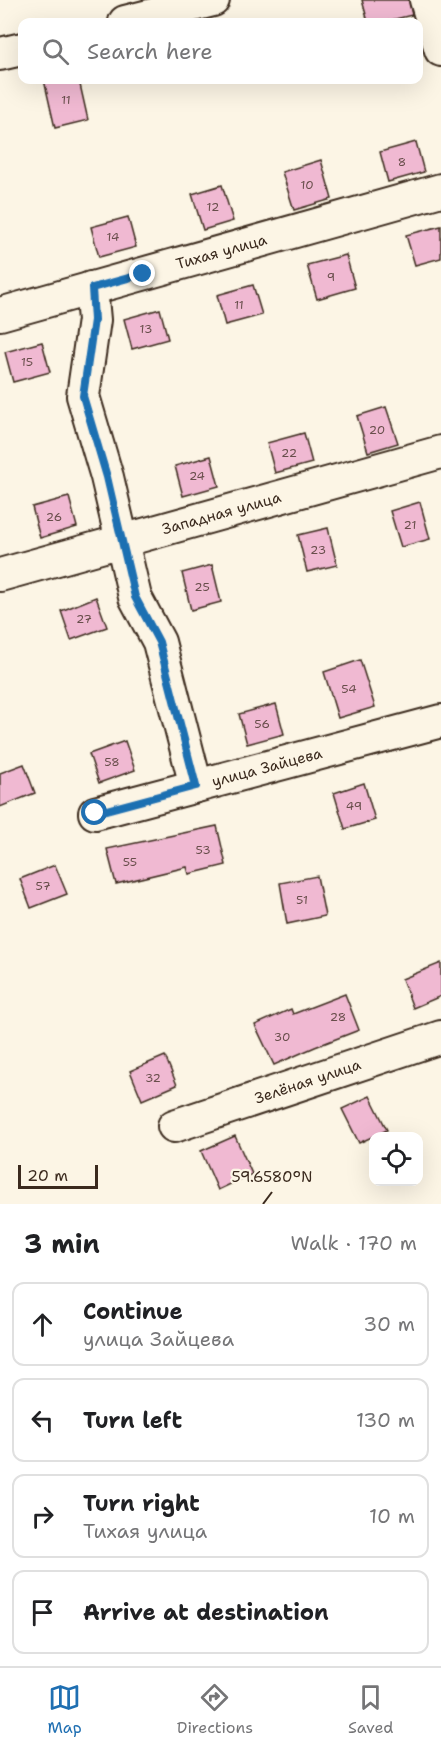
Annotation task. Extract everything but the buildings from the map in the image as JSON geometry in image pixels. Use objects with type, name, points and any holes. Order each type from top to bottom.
[{"type":"street","points":[[141,18],[213,0]]},
{"type":"street","points":[[426,0],[441,51]]},
{"type":"street","points":[[0,54],[18,50]]},
{"type":"street","name":"Тихая улица","points":[[0,314],[441,190]]},
{"type":"street","points":[[92,288],[94,320],[83,396],[107,477],[135,597],[159,642],[196,786]]},
{"type":"street","name":"Западная улица","points":[[0,575],[441,452]]},
{"type":"street","name":"улица Зайцева","points":[[95,813],[441,721]]},
{"type":"street","name":"Зелёная улица","points":[[174,1126],[441,1037]]},
{"type":"route","points":[[95,813],[196,786],[159,642],[135,597],[107,477],[83,396],[94,320],[92,288],[143,274]]}]
